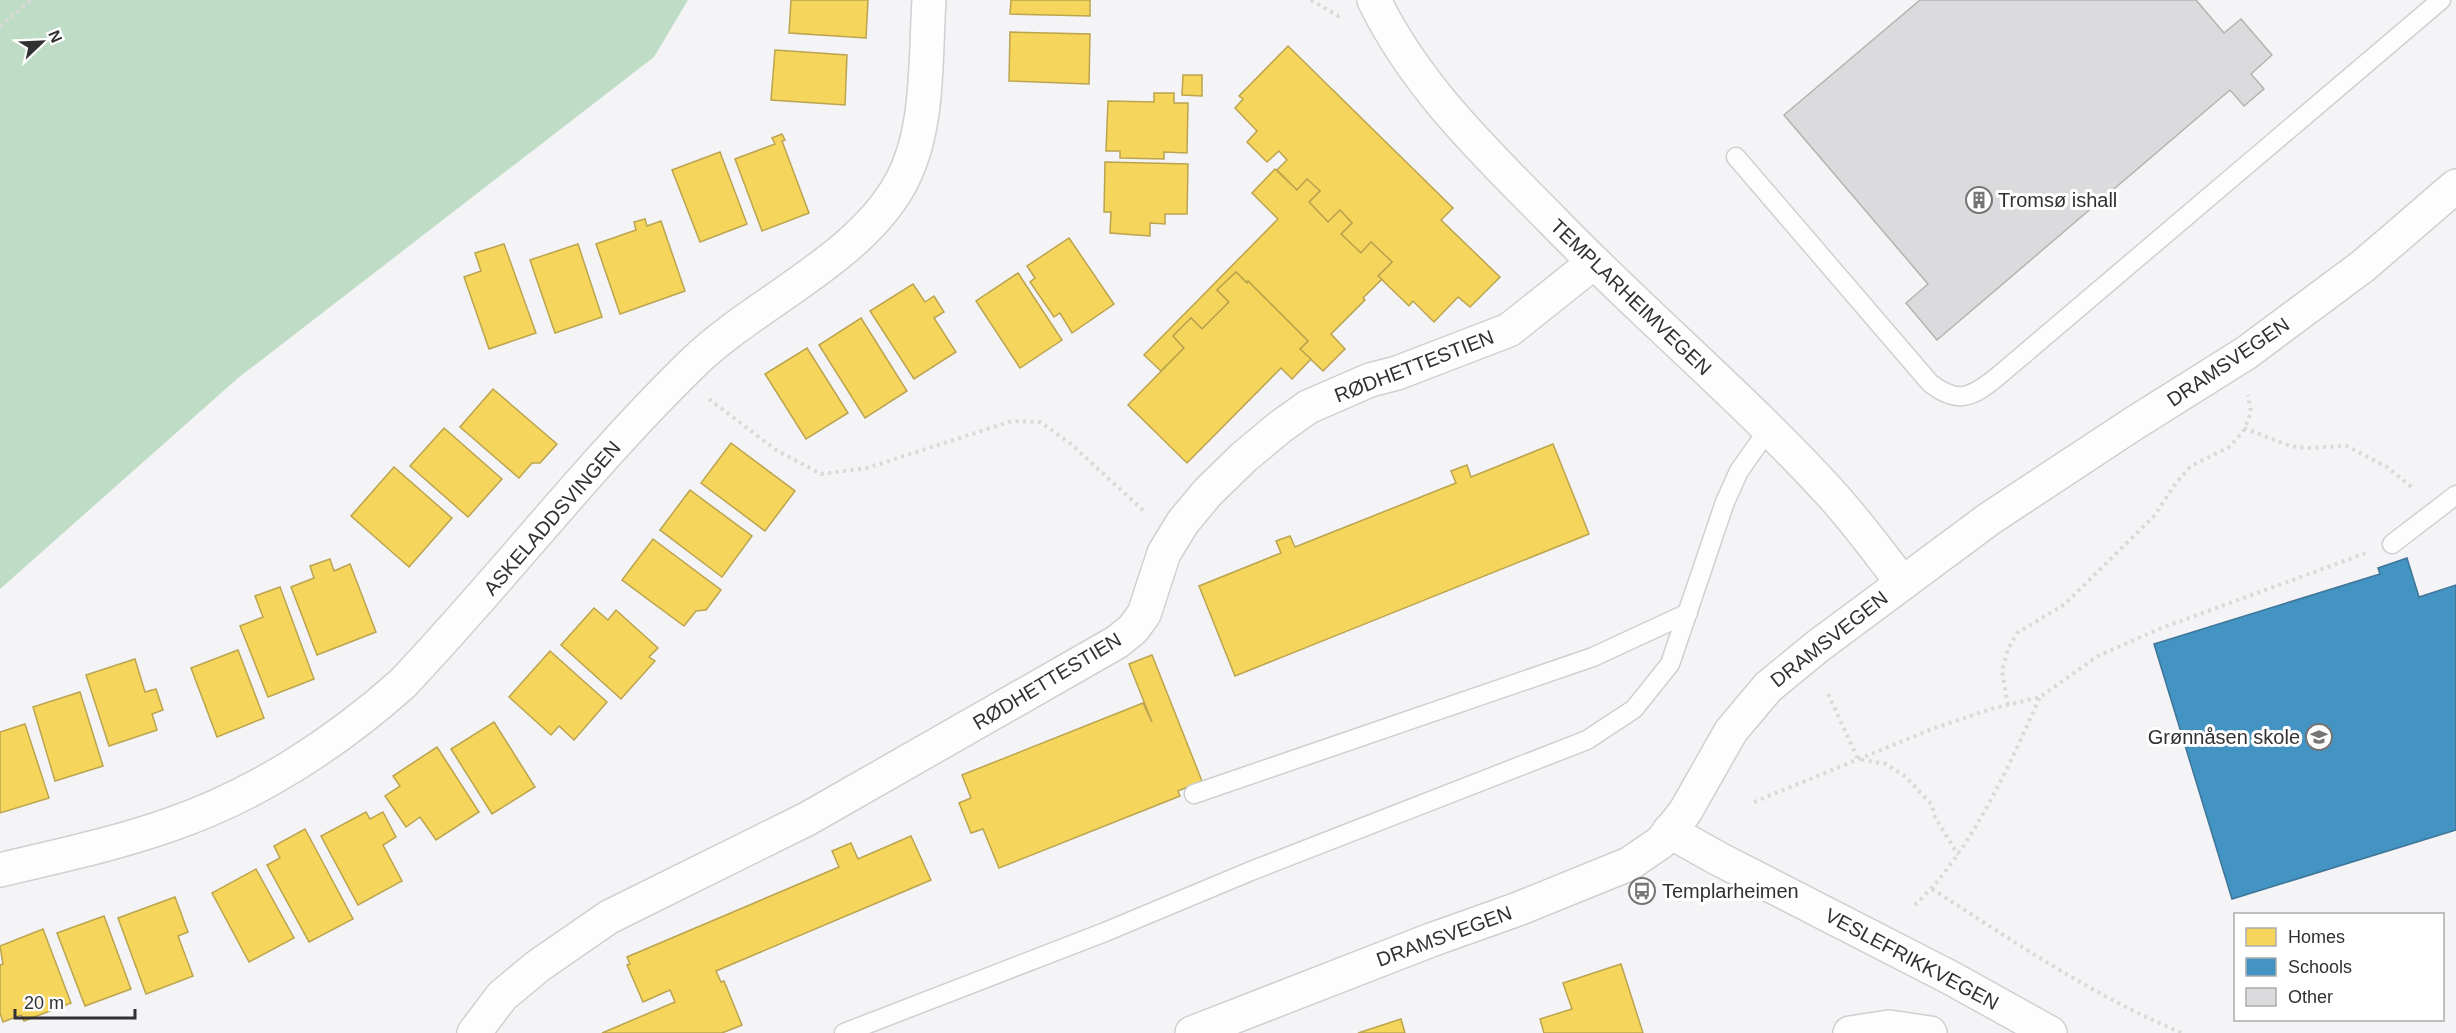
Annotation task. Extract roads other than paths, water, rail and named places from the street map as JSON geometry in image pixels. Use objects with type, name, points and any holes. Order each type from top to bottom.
[{"type":"street","name":"ASKELADDSVINGEN","points":[[0,870],[116,842],[174,824],[213,807],[269,779],[370,712],[402,684],[680,376],[728,333],[844,247],[869,225],[888,203],[900,185],[913,152],[919,128],[929,0]]},
{"type":"street","name":"TEMPLARHEIMVEGEN","points":[[1374,0],[1422,81],[1468,135],[1593,263],[1768,430],[1835,498],[1902,582]]},
{"type":"street","name":"DRAMSVEGEN","points":[[1192,1033],[1629,864],[1661,842],[1685,812],[1731,731],[1768,687],[1818,646],[1989,519],[2127,427],[2232,362],[2363,266],[2456,186]]},
{"type":"street","name":"RØDHETTESTIEN","points":[[474,1033],[482,1020],[511,989],[538,966],[609,916],[807,819],[1117,642],[1133,629],[1144,614],[1164,553],[1183,522],[1208,492],[1244,457],[1308,407],[1370,380],[1509,330],[1593,263]]},
{"type":"street","name":"VESLEFRIKKVEGEN","points":[[1669,831],[1951,978],[2029,1029]]},
{"type":"street","points":[[1850,1033],[1888,1027],[1930,1033]]},
{"type":"lane","points":[[1737,157],[1930,383],[1950,395],[1966,396],[1978,392],[2006,370],[2441,0]]},
{"type":"lane","points":[[844,1033],[1106,932],[1251,871],[1587,740],[1634,709],[1670,664],[1725,502],[1740,471],[1768,430]]},
{"type":"lane","points":[[2392,544],[2456,495]]},
{"type":"lane","points":[[1194,794],[1593,657],[1688,613]]},
{"type":"place","name":"Tromsø ishall","points":[[1979,200]]},
{"type":"place","name":"Grønnåsen skole","points":[[2319,737]]},
{"type":"place","name":"Templarheimen","points":[[1642,891]]}]
